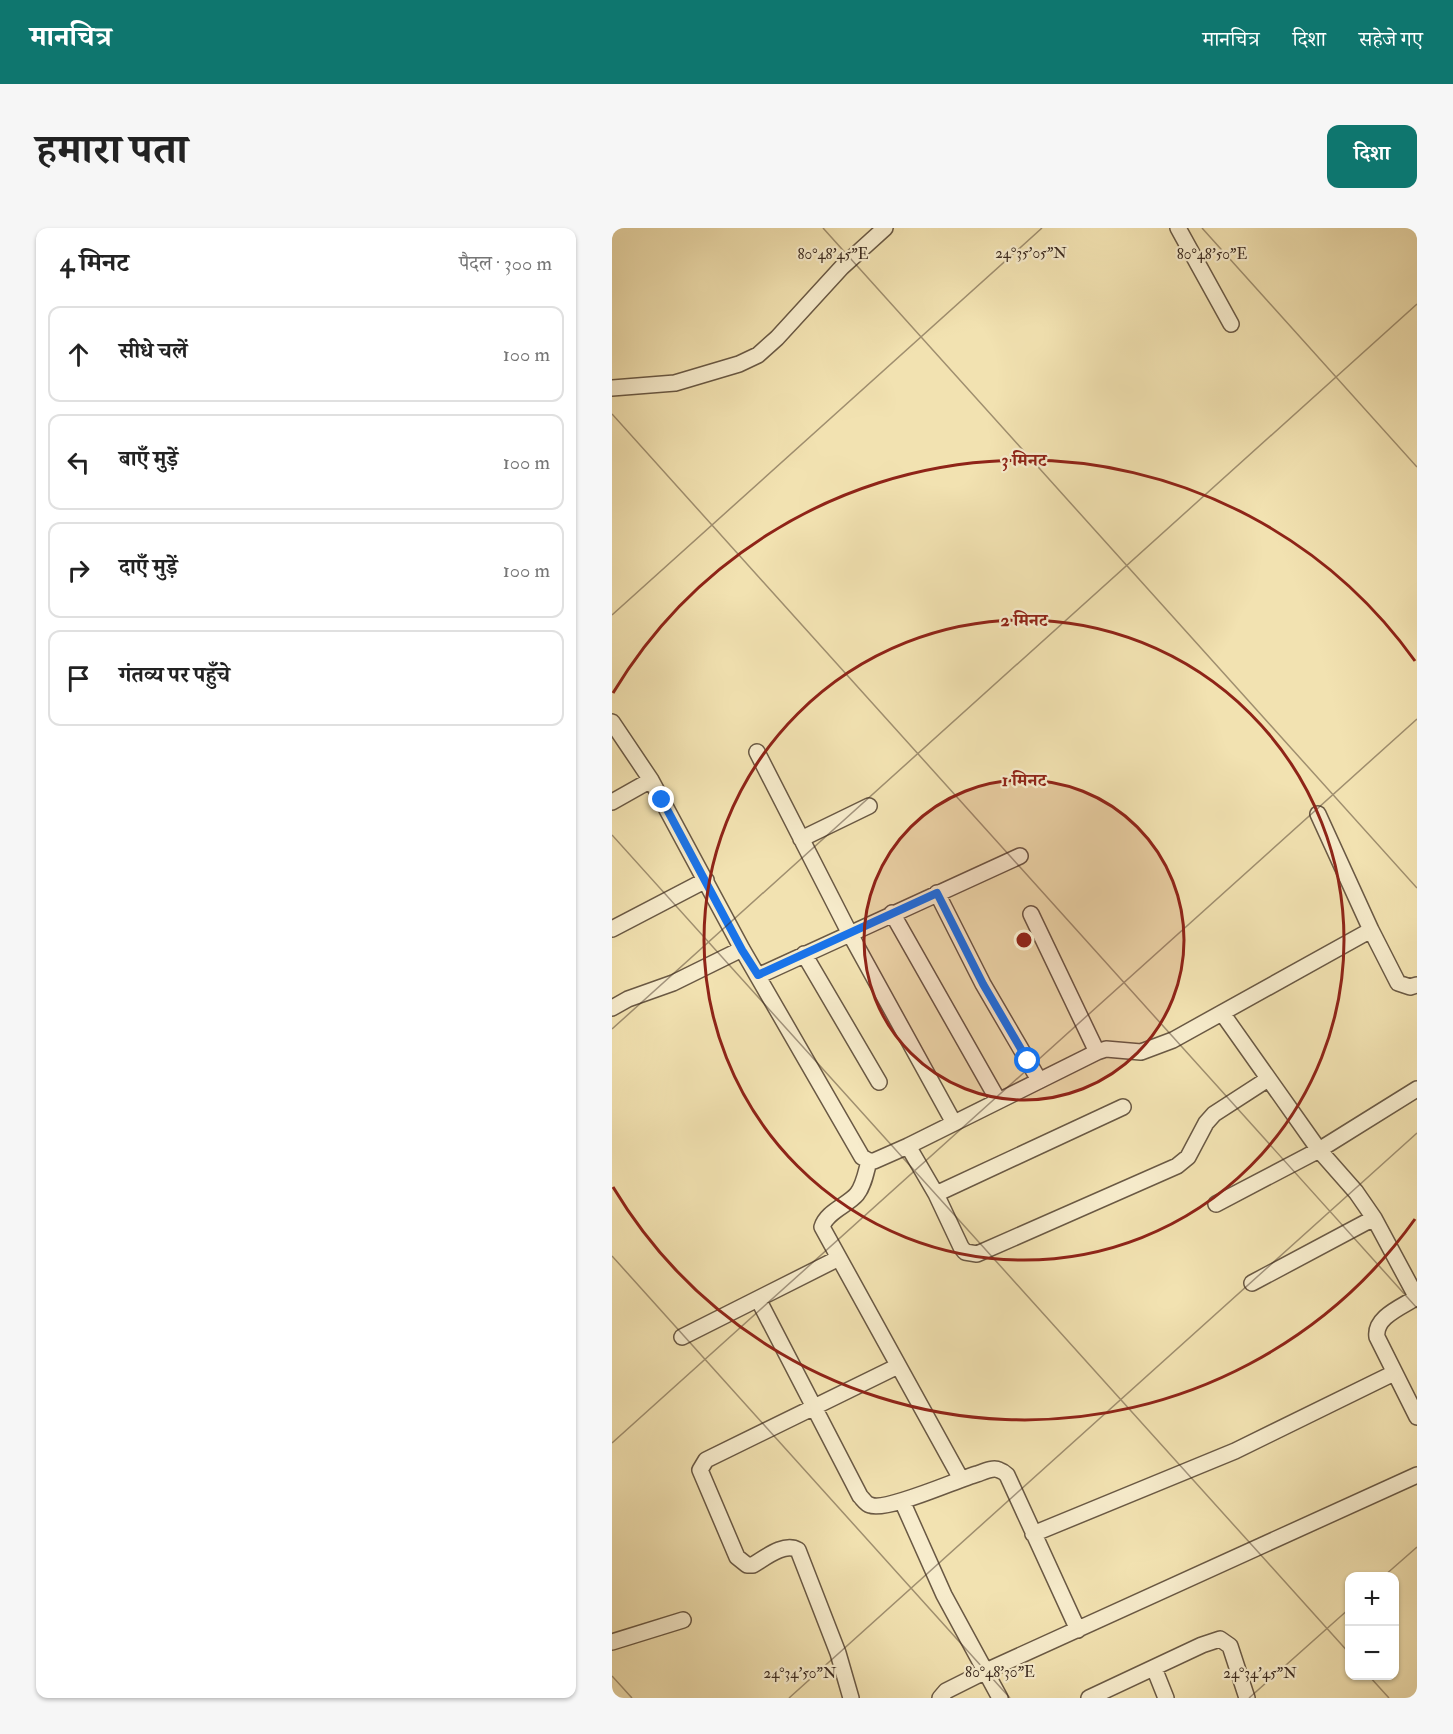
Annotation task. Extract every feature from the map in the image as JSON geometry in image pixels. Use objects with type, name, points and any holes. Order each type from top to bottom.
[{"type":"street","points":[[612,388],[675,383],[738,364],[758,355],[777,338],[842,267],[885,228]]},
{"type":"street","points":[[1178,228],[1231,324]]},
{"type":"street","points":[[612,722],[651,780],[742,950],[862,1157],[869,1161],[908,1146],[1097,1052],[1115,1049],[1141,1052],[1156,1048],[1371,930]]},
{"type":"street","points":[[757,752],[850,934],[954,1123]]},
{"type":"street","points":[[612,802],[651,780]]},
{"type":"street","points":[[801,839],[869,806]]},
{"type":"street","points":[[1318,814],[1398,983],[1410,987],[1417,985]]},
{"type":"street","points":[[758,975],[1020,856]]},
{"type":"street","points":[[612,929],[706,880]]},
{"type":"street","points":[[937,893],[983,984],[1039,1080]]},
{"type":"street","points":[[892,913],[999,1100]]},
{"type":"street","points":[[1031,914],[1097,1052]]},
{"type":"street","points":[[612,1008],[628,999],[673,983],[742,950]]},
{"type":"street","points":[[804,954],[879,1082]]},
{"type":"street","points":[[1222,1013],[1319,1150],[1356,1192],[1374,1218],[1417,1298],[1379,1322],[1376,1330],[1377,1337],[1417,1418]]},
{"type":"street","points":[[908,1146],[936,1194],[961,1247],[965,1252],[977,1254],[1177,1166],[1188,1157],[1206,1122],[1214,1114],[1268,1079]]},
{"type":"street","points":[[1216,1204],[1319,1150],[1417,1089]]},
{"type":"street","points":[[936,1194],[1123,1107]]},
{"type":"street","points":[[869,1161],[860,1191],[851,1201],[822,1223],[822,1227],[961,1479]]},
{"type":"street","points":[[1252,1283],[1374,1218]]},
{"type":"street","points":[[682,1337],[839,1258]]},
{"type":"street","points":[[758,1299],[860,1496],[866,1503],[879,1507],[993,1469],[1002,1471],[1007,1475],[1078,1630]]},
{"type":"street","points":[[851,1698],[838,1653],[798,1550],[790,1546],[753,1565],[741,1562],[700,1470],[706,1460],[898,1366]]},
{"type":"street","points":[[1033,1534],[1235,1451],[1394,1373]]},
{"type":"street","points":[[940,1698],[946,1691],[986,1671],[1417,1475]]},
{"type":"street","points":[[902,1501],[944,1595],[1000,1698]]},
{"type":"street","points":[[612,1642],[683,1620]]},
{"type":"street","points":[[1089,1698],[1202,1645],[1220,1639],[1230,1646],[1247,1698]]},
{"type":"street","points":[[1154,1668],[1166,1698]]},
{"type":"route","points":[[662,800],[742,950],[758,975],[937,893],[983,984],[1028,1061]]}]
